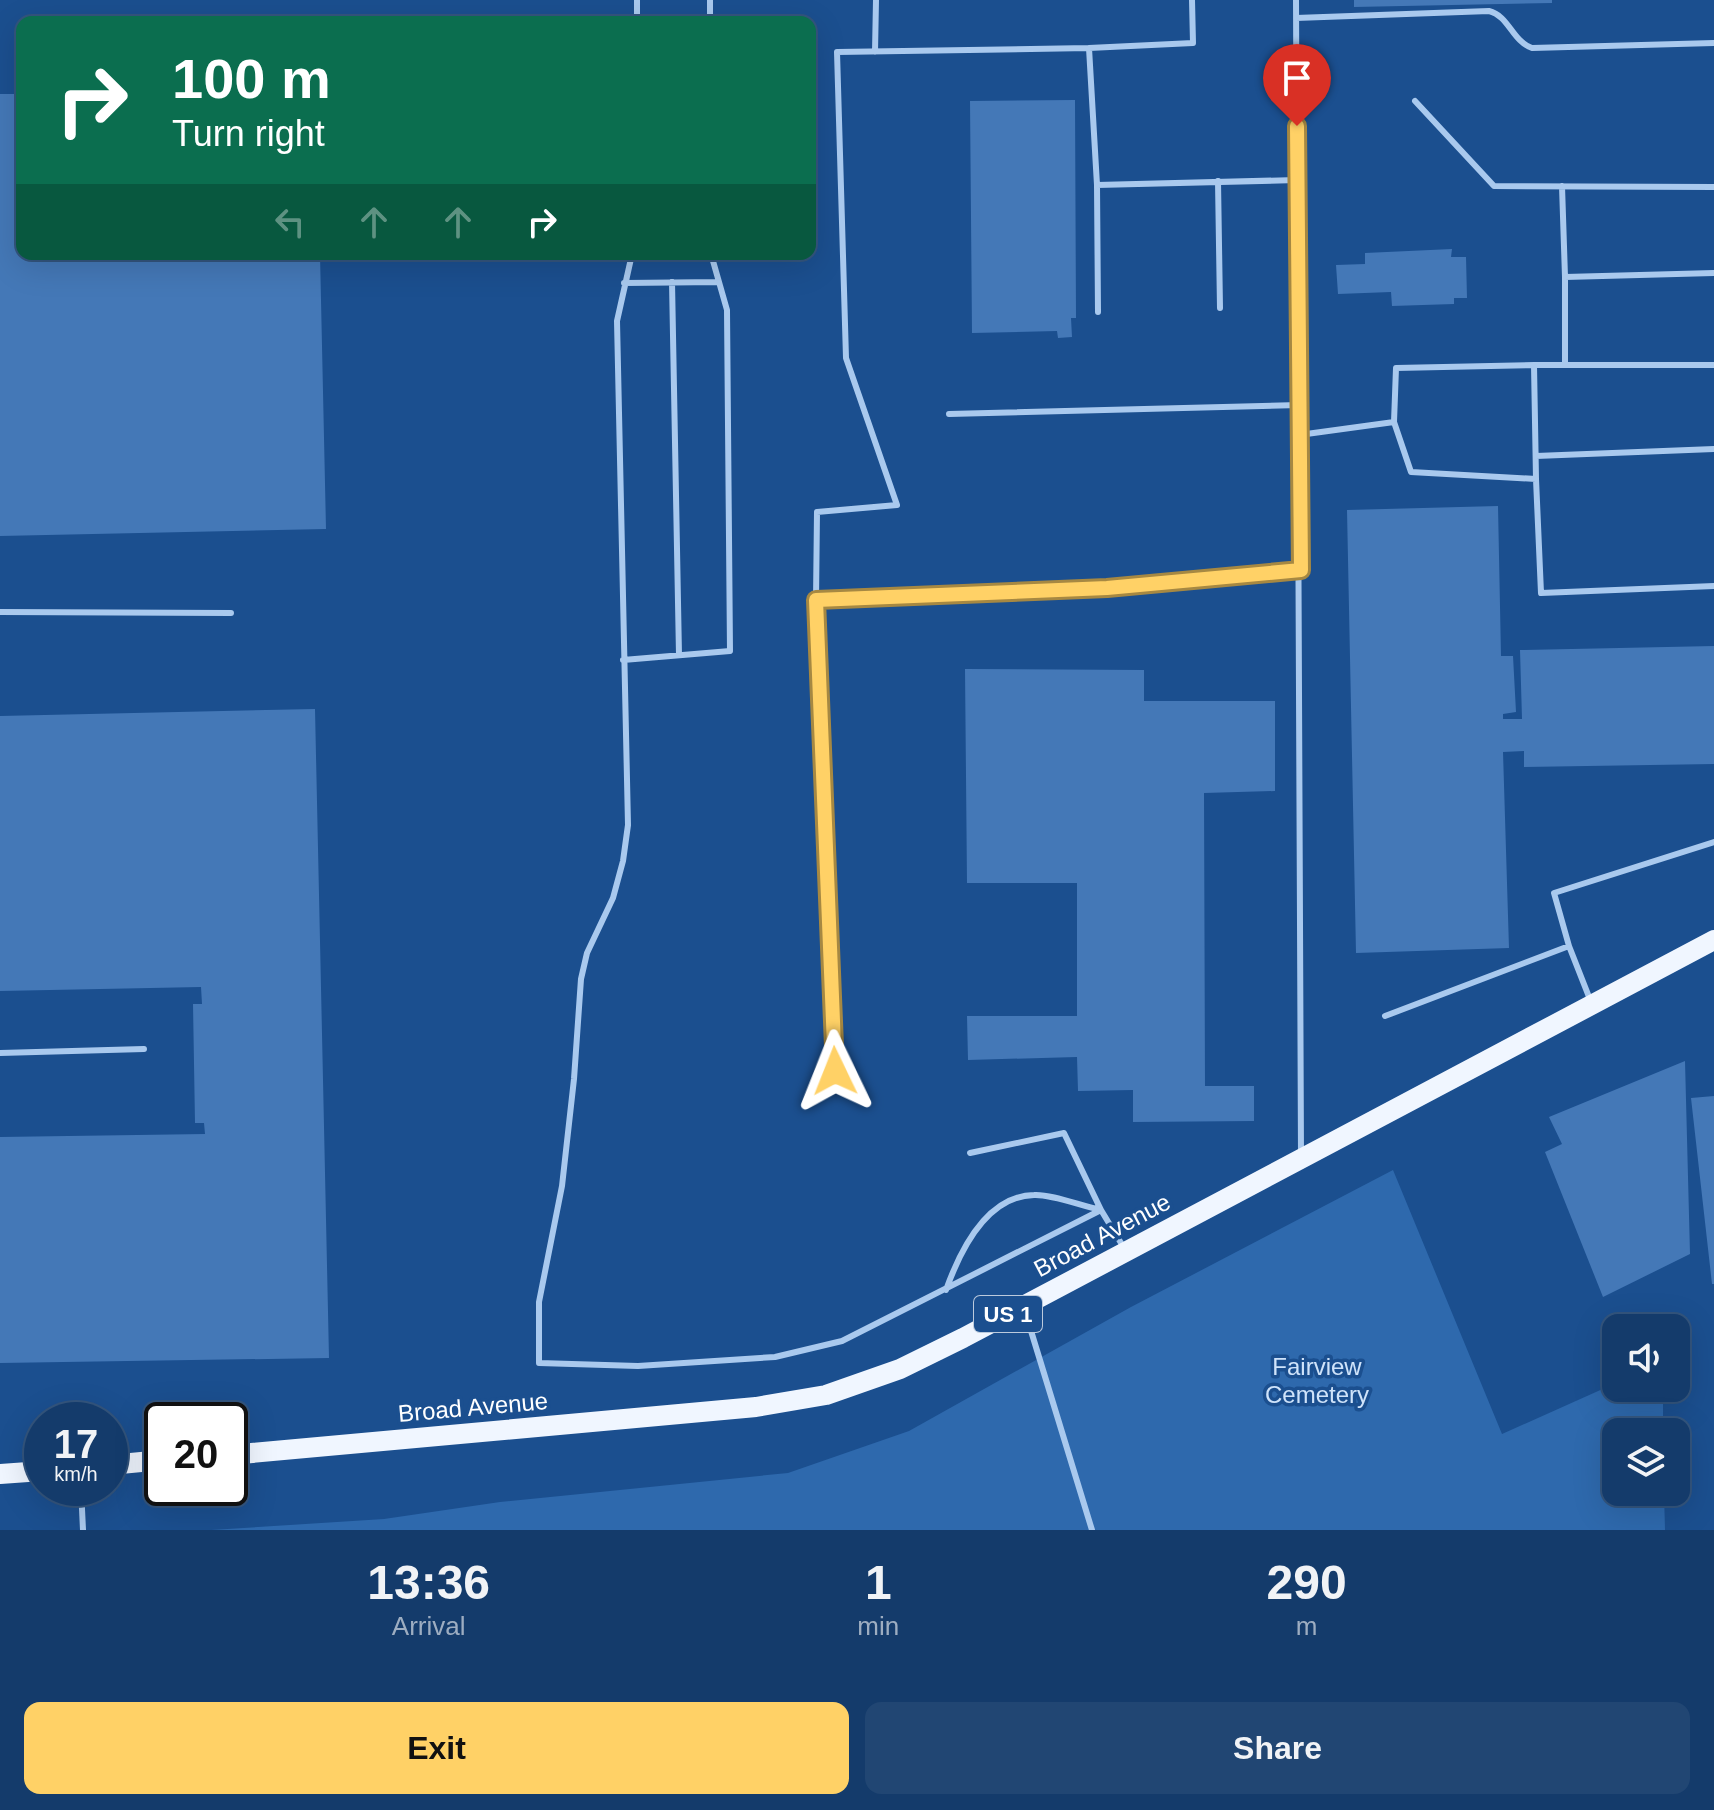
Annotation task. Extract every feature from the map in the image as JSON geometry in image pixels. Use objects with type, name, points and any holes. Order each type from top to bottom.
[{"type":"main road","name":"Broad Avenue","points":[[248,1453],[756,1407],[826,1395],[900,1369],[1024,1306],[1714,940]]},
{"type":"main road","points":[[0,1474],[24,1472]]},
{"type":"lane","points":[[875,52],[876,0]]},
{"type":"lane","points":[[835,1071],[816,600],[817,512],[897,505],[846,358],[837,52],[1193,43],[1192,0]]},
{"type":"lane","points":[[1296,0],[1301,570],[1301,1158]]},
{"type":"lane","points":[[1296,18],[1489,11],[1501,17],[1516,38],[1532,48],[1714,43]]},
{"type":"lane","points":[[1089,48],[1097,185],[1098,312]]},
{"type":"lane","points":[[1415,101],[1494,186],[1714,187]]},
{"type":"lane","points":[[1097,185],[1297,180]]},
{"type":"lane","points":[[1218,181],[1220,308]]},
{"type":"lane","points":[[1562,186],[1565,364]]},
{"type":"lane","points":[[630,260],[617,321],[628,825],[613,898],[587,953],[581,979],[562,1186],[539,1302],[539,1363],[638,1366],[775,1357],[842,1341],[1101,1210]]},
{"type":"lane","points":[[623,660],[730,651],[727,310],[713,260]]},
{"type":"lane","points":[[1565,277],[1714,273]]},
{"type":"lane","points":[[672,282],[679,655]]},
{"type":"lane","points":[[624,283],[719,282]]},
{"type":"lane","points":[[1536,479],[1411,472],[1394,422],[1396,368],[1565,364],[1714,365]]},
{"type":"lane","points":[[1534,365],[1541,593],[1714,586]]},
{"type":"lane","points":[[949,414],[1299,405]]},
{"type":"lane","points":[[1299,435],[1394,422]]},
{"type":"lane","points":[[1536,456],[1714,449]]},
{"type":"lane","points":[[816,600],[1107,588],[1301,570]]},
{"type":"lane","points":[[0,612],[231,613]]},
{"type":"lane","points":[[1592,1005],[1569,946],[1554,893],[1714,842]]},
{"type":"lane","points":[[1385,1016],[1569,946]]},
{"type":"lane","points":[[0,1053],[144,1049]]},
{"type":"lane","points":[[970,1153],[1064,1133],[1125,1252]]},
{"type":"lane","points":[[946,1290],[966,1245],[990,1214],[1015,1197],[1036,1194],[1101,1210]]},
{"type":"lane","points":[[1024,1306],[1092,1530]]},
{"type":"lane","points":[[82,1506],[83,1530]]},
{"type":"green space","name":"Fairview Cemetery","points":[[1393,1170],[1502,1434],[1602,1389],[1602,1402],[1663,1402],[1663,1418],[1602,1418],[1602,1506],[1664,1506],[1665,1530],[211,1530],[384,1519],[500,1502],[788,1473],[909,1431],[1131,1307]]},
{"type":"building","points":[[1354,0],[1552,0],[1552,3],[1354,7]]},
{"type":"building","points":[[0,94],[16,94],[16,260],[320,260],[326,529],[0,536]]},
{"type":"building","points":[[1075,100],[1076,318],[1071,318],[1072,337],[1058,338],[1057,331],[972,333],[970,101]]},
{"type":"building","points":[[1452,249],[1451,257],[1466,257],[1467,298],[1454,298],[1454,304],[1392,306],[1391,292],[1338,294],[1336,265],[1365,264],[1365,253]]},
{"type":"building","points":[[1498,506],[1501,656],[1513,656],[1516,712],[1503,714],[1503,719],[1522,719],[1520,650],[1714,646],[1714,764],[1524,767],[1524,751],[1503,752],[1509,948],[1356,953],[1347,510]]},
{"type":"building","points":[[965,669],[1144,670],[1144,701],[1275,701],[1275,791],[1204,793],[1205,1086],[1254,1086],[1254,1121],[1133,1122],[1133,1090],[1078,1091],[1077,1057],[968,1060],[967,1016],[1077,1016],[1077,883],[967,883]]},
{"type":"building","points":[[315,709],[329,1358],[0,1363],[0,1137],[205,1134],[204,1123],[195,1123],[193,1004],[202,1004],[201,987],[0,991],[0,716]]},
{"type":"building","points":[[1685,1061],[1690,1254],[1603,1297],[1545,1152],[1562,1144],[1549,1117]]},
{"type":"building","points":[[1714,1096],[1714,1284],[1712,1284],[1691,1098]]},
{"type":"route","points":[[835,1071],[816,600],[1107,588],[1301,570],[1297,126]]}]
